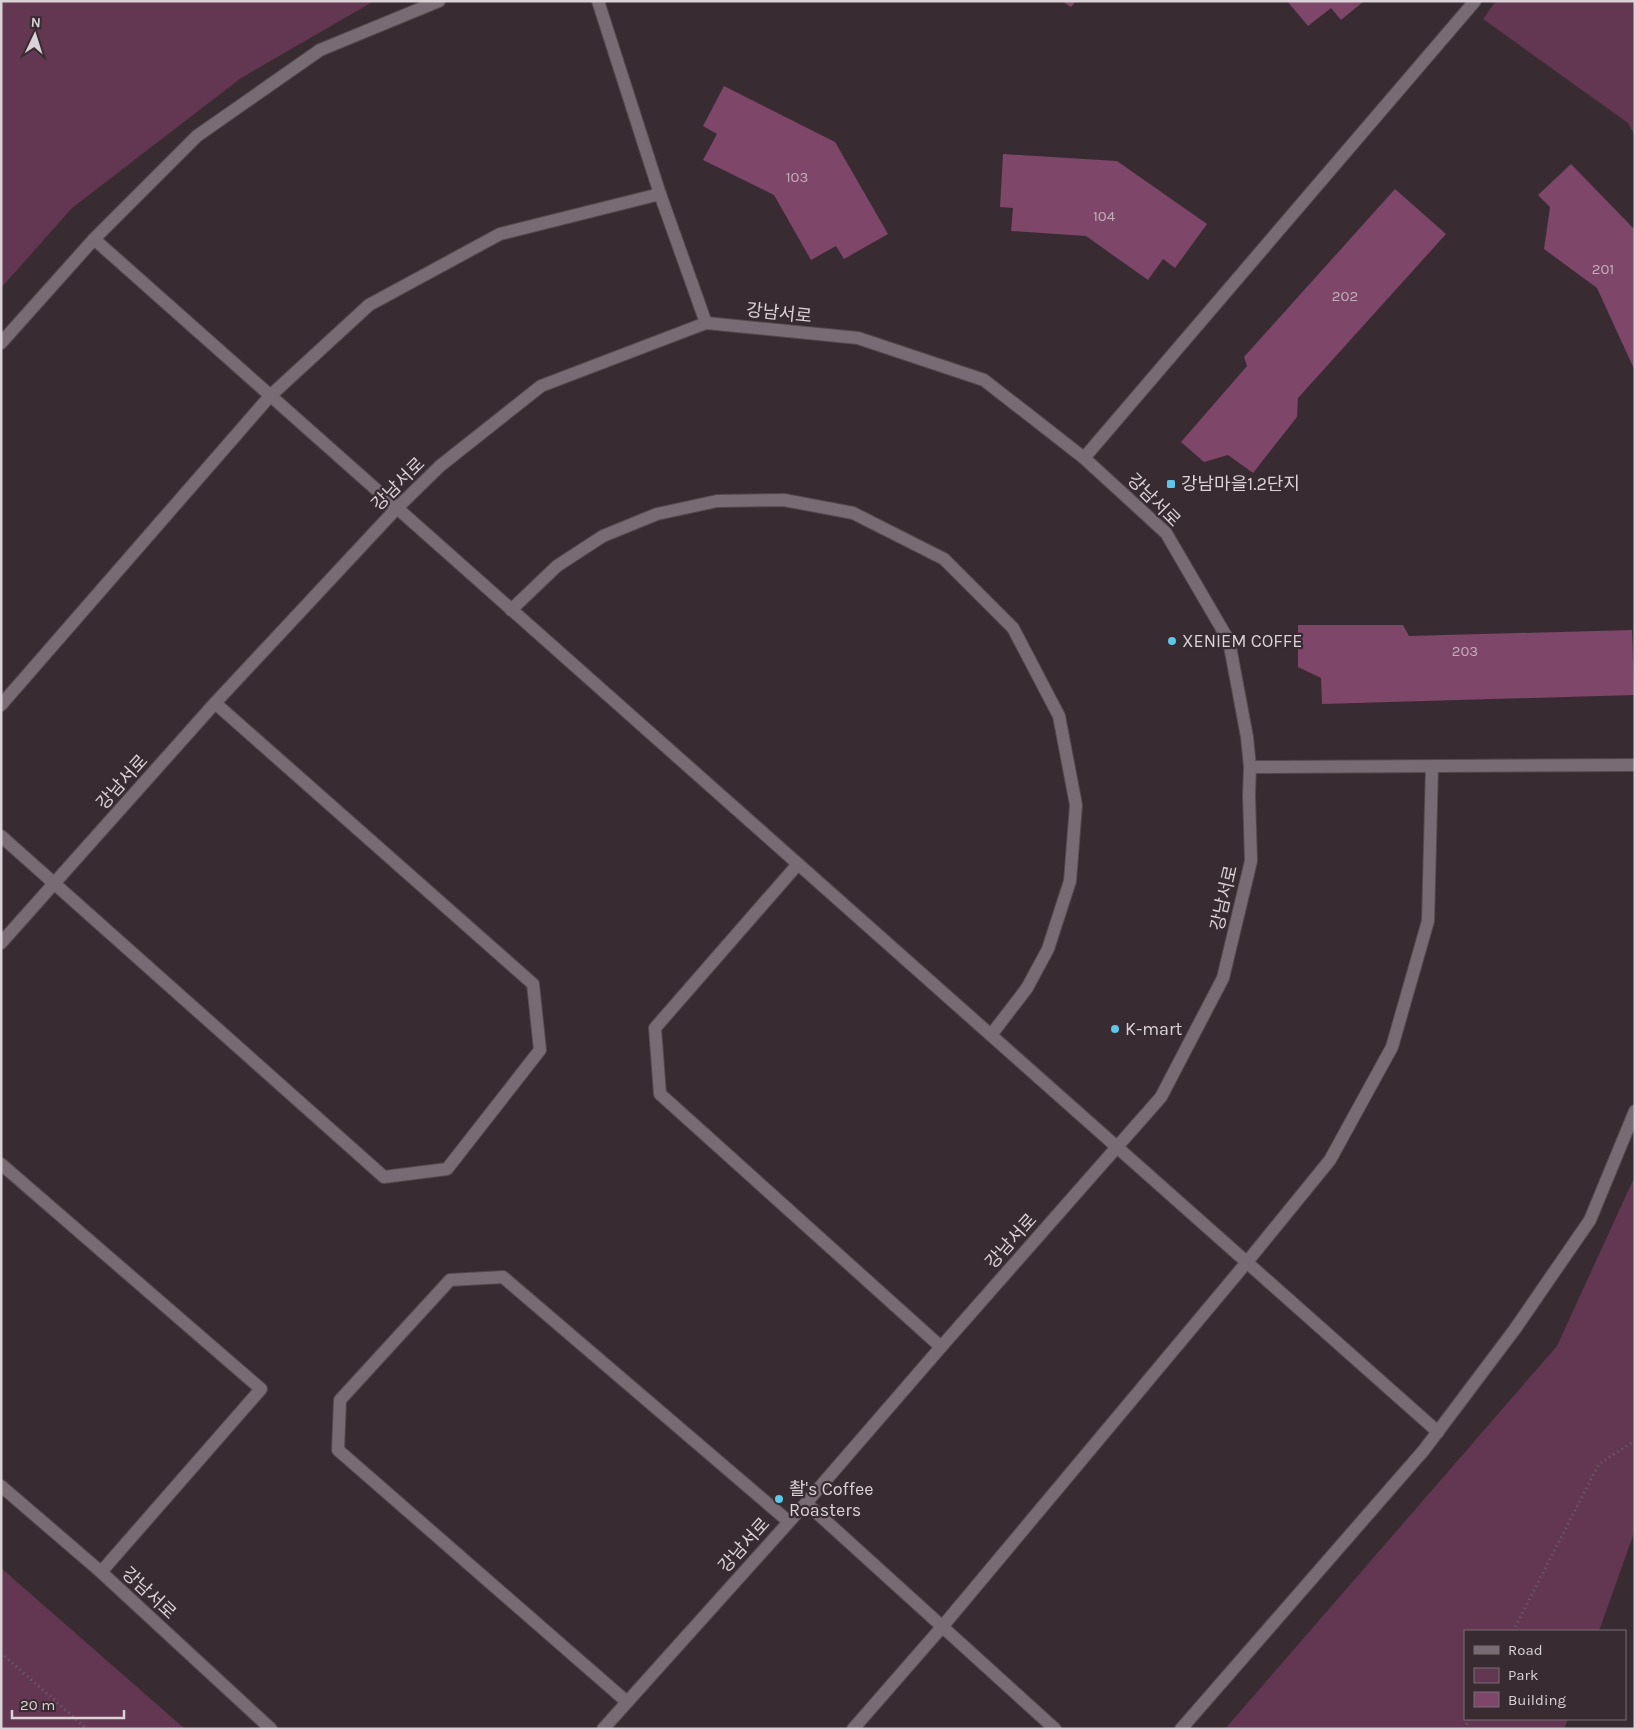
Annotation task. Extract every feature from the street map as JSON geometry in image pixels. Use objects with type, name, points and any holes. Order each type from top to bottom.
[{"type":"street","points":[[1,343],[94,239],[197,136],[320,50],[439,1]]},
{"type":"street","points":[[598,1],[660,194],[706,323]]},
{"type":"street","points":[[1084,458],[1475,1]]},
{"type":"street","points":[[1,705],[270,396],[369,305],[500,234],[660,194]]},
{"type":"street","points":[[94,239],[1438,1432]]},
{"type":"street","name":"강남서로","points":[[1,943],[215,703],[397,508],[440,466],[541,386],[706,323],[858,338],[984,380],[1084,458],[1166,533],[1229,641],[1247,737],[1250,767],[1251,861],[1223,978],[1162,1097],[806,1503],[603,1729]]},
{"type":"street","points":[[511,610],[557,566],[603,536],[657,514],[716,501],[784,500],[853,514],[944,559],[1013,628],[1060,716],[1076,805],[1070,881],[1048,949],[1027,988],[991,1035]]},
{"type":"street","points":[[1,836],[384,1177],[447,1169],[540,1050],[532,984],[215,703]]},
{"type":"street","points":[[1250,767],[1635,765]]},
{"type":"street","points":[[853,1729],[942,1627],[1330,1160],[1392,1047],[1428,921],[1432,766]]},
{"type":"street","points":[[798,864],[655,1028],[660,1094],[941,1347]]},
{"type":"street","points":[[1181,1729],[1424,1450],[1515,1328],[1590,1220],[1635,1111]]},
{"type":"street","points":[[1,1164],[261,1389],[101,1572]]},
{"type":"street","points":[[626,1702],[338,1450],[340,1400],[450,1280],[503,1277],[788,1521]]},
{"type":"street","name":"강남서로","points":[[1,1486],[101,1572],[271,1729]]},
{"type":"street","points":[[806,1503],[1056,1729]]},
{"type":"path","points":[[1514,1630],[1600,1464],[1632,1442],[1635,1442]]},
{"type":"path","points":[[1,1653],[87,1729]]},
{"type":"green space","points":[[1,1],[374,1],[241,78],[72,208],[1,288]]},
{"type":"green space","points":[[1496,1],[1635,1],[1635,136],[1628,123],[1483,19]]},
{"type":"green space","points":[[1635,1176],[1635,1530],[1599,1630],[1464,1630],[1464,1720],[1568,1720],[1564,1729],[1225,1729],[1557,1346]]},
{"type":"green space","points":[[1,1568],[185,1729],[1,1729]]},
{"type":"building","points":[[1062,1],[1076,1],[1071,7]]},
{"type":"building","points":[[1287,1],[1364,1],[1341,20],[1331,8],[1308,26]]},
{"type":"building","points":[[724,86],[835,142],[888,234],[844,259],[836,246],[811,260],[774,195],[703,160],[717,134],[703,126]]},
{"type":"building","points":[[1003,154],[1117,161],[1207,224],[1175,268],[1163,259],[1148,280],[1086,236],[1011,231],[1013,208],[1000,207]]},
{"type":"building","points":[[1571,164],[1635,230],[1635,371],[1597,288],[1544,249],[1550,207],[1538,195]]},
{"type":"building","points":[[1395,189],[1446,234],[1298,398],[1297,417],[1253,473],[1228,455],[1204,462],[1181,442],[1247,366],[1244,357]]},
{"type":"building","points":[[1298,625],[1403,625],[1409,636],[1632,630],[1634,695],[1322,704],[1321,678],[1298,667]]},
{"type":"place","name":"강남마을1.2단지","points":[[1171,484]]},
{"type":"place","name":"XENIEM COFFE","points":[[1172,641]]},
{"type":"place","name":"K-mart","points":[[1115,1029]]},
{"type":"place","name":"촬's Coffee Roasters","points":[[779,1499]]}]
